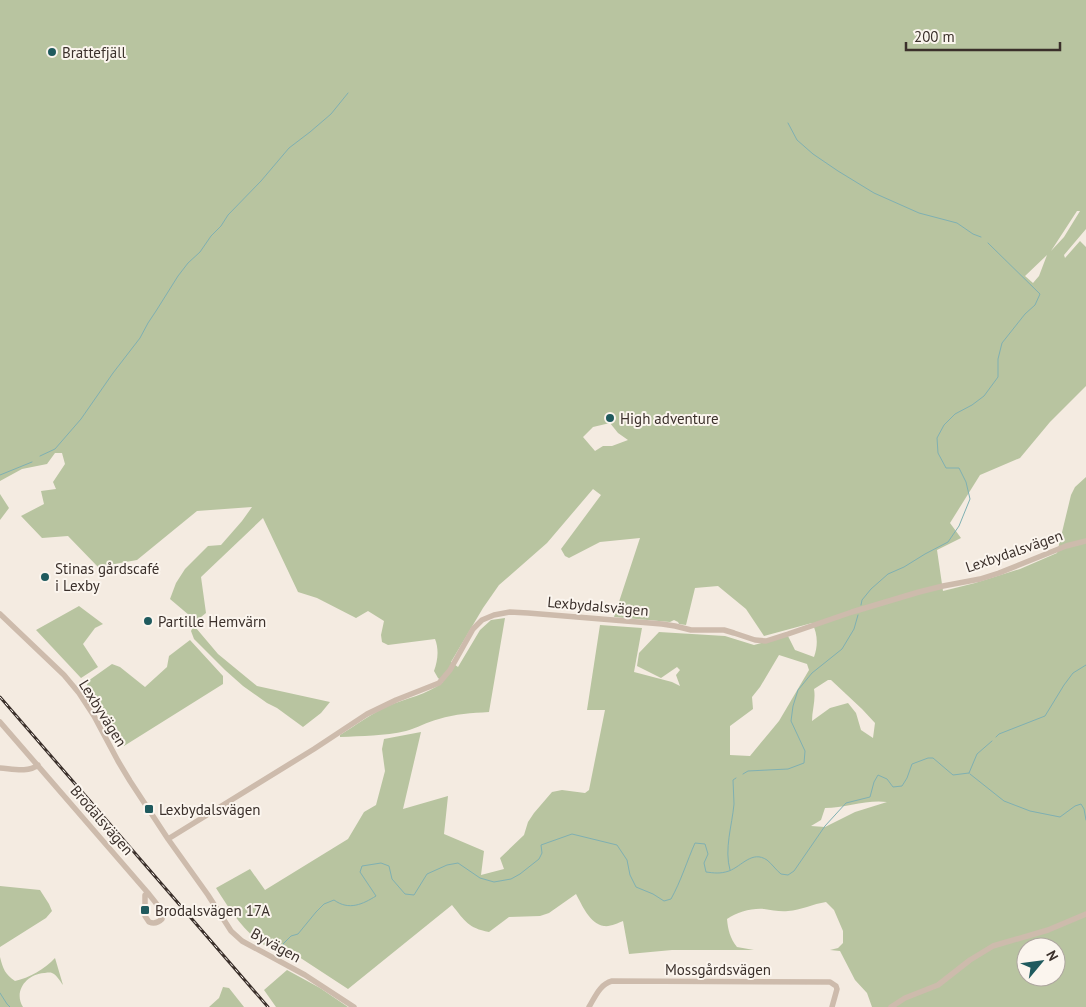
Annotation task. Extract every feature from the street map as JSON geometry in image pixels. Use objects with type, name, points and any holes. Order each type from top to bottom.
[{"type":"street","name":"Lexbydalsvägen","points":[[168,839],[367,714],[439,683],[450,670],[475,626],[482,620],[494,615],[510,612],[662,624],[691,630],[724,630],[755,640],[766,641],[919,592],[980,579],[1066,546],[1086,541]]},
{"type":"street","name":"Lexbyvägen","points":[[0,614],[58,669],[79,693],[122,767],[168,839]]},
{"type":"street","name":"Brodalsvägen","points":[[0,722],[148,892],[161,912],[162,919],[156,923],[149,922],[145,916],[145,895],[148,892]]},
{"type":"street","points":[[0,768],[27,770],[38,765]]},
{"type":"street","name":"Byvägen","points":[[168,839],[235,935],[249,945],[305,975],[354,1007]]},
{"type":"street","points":[[891,1007],[905,998],[938,985],[970,960],[993,946],[1048,930],[1086,914]]},
{"type":"street","name":"Mossgårdsvägen","points":[[588,1007],[602,987],[607,982],[612,981],[830,982],[837,988],[832,1007]]},
{"type":"green space","points":[[0,0],[1086,0],[1086,229],[1064,255],[1065,258],[1080,241],[1086,247],[1086,386],[1050,422],[1020,458],[980,475],[950,523],[961,538],[937,550],[943,591],[1020,569],[1057,553],[1071,495],[1075,487],[1086,477],[1086,1007],[872,1007],[867,993],[855,980],[840,951],[830,950],[838,948],[843,943],[843,931],[834,910],[826,902],[788,911],[750,910],[740,912],[727,919],[730,934],[737,947],[754,950],[672,950],[629,954],[623,921],[609,926],[599,925],[587,913],[576,894],[549,913],[540,916],[509,917],[489,932],[471,926],[452,905],[348,989],[296,955],[282,953],[259,941],[239,922],[216,888],[250,869],[265,890],[348,839],[364,812],[376,805],[385,771],[382,749],[384,739],[421,732],[403,809],[448,796],[444,834],[484,851],[481,875],[504,869],[500,858],[524,835],[528,822],[552,792],[562,790],[585,793],[589,790],[605,710],[587,710],[600,625],[642,628],[634,672],[680,686],[676,675],[680,670],[677,667],[661,678],[637,666],[639,653],[659,632],[725,636],[754,645],[788,636],[795,650],[814,657],[817,640],[812,623],[764,636],[746,609],[718,586],[695,588],[686,625],[679,624],[674,620],[670,622],[614,617],[640,538],[600,542],[569,558],[565,556],[561,549],[601,495],[593,489],[547,543],[499,585],[451,662],[458,667],[480,630],[491,620],[505,618],[489,712],[445,717],[398,733],[340,737],[340,735],[382,709],[423,693],[443,682],[434,671],[438,655],[435,639],[388,645],[382,642],[381,635],[384,621],[368,611],[356,618],[317,598],[298,592],[263,518],[201,577],[206,613],[196,621],[170,599],[176,583],[185,569],[208,546],[221,545],[252,507],[197,511],[137,560],[98,567],[68,536],[42,538],[21,516],[44,504],[41,491],[56,489],[53,482],[65,464],[62,453],[55,453],[47,464],[22,469],[0,481]],"holes":[[[1077,211],[1080,211],[1064,237],[1051,251]],[[1047,255],[1039,276],[1033,283],[1025,276]],[[610,423],[618,433],[628,440],[612,446],[603,446],[595,451],[583,437],[593,427]],[[779,655],[807,664],[809,670],[779,721],[750,756],[730,755],[730,726],[753,709],[752,697]],[[831,680],[875,723],[873,738],[861,730],[856,713],[848,703],[830,708],[812,721],[814,689]],[[880,801],[887,802],[855,812],[825,827],[811,826],[821,820],[825,808]]]},
{"type":"green space","points":[[0,494],[9,508],[0,520]]},
{"type":"green space","points":[[79,606],[103,624],[95,628],[83,644],[98,667],[81,678],[36,630]]},
{"type":"green space","points":[[196,621],[196,628],[218,654],[257,686],[330,702],[321,713],[303,727],[243,686],[194,639],[191,631]]},
{"type":"green space","points":[[190,640],[223,676],[223,684],[124,746],[87,685],[88,681],[112,664],[120,667],[145,687],[167,667],[169,656]]},
{"type":"green space","points":[[0,886],[40,890],[52,911],[46,918],[0,947]]},
{"type":"green space","points":[[0,957],[5,971],[15,981],[26,978],[55,958],[63,985],[53,974],[32,976],[23,984],[21,989],[20,1001],[23,1007],[0,1007]]},
{"type":"green space","points":[[287,970],[320,988],[348,1007],[276,1007],[264,990]]},
{"type":"green space","points":[[223,987],[229,988],[244,1007],[209,1007],[219,998]]},
{"type":"waterway","points":[[40,456],[55,449],[81,419],[140,338],[178,276],[200,252],[228,215],[261,181],[289,148],[331,114],[348,93]]},
{"type":"waterway","points":[[788,123],[797,140],[813,154],[874,193],[919,213],[957,223],[981,237]]},
{"type":"waterway","points":[[861,605],[862,600],[871,589],[888,574],[948,542],[959,526],[970,499],[966,482],[959,468],[946,468],[938,453],[937,438],[944,425],[955,414],[984,396],[998,377],[998,359],[1002,343],[1025,314],[1035,305],[1040,294],[988,243]]},
{"type":"waterway","points":[[0,475],[32,462]]},
{"type":"waterway","points":[[743,774],[748,771],[788,769],[804,763],[805,751],[791,721],[798,690],[812,673],[842,649],[854,629],[858,615]]},
{"type":"waterway","points":[[996,737],[999,734],[1045,716],[1073,673],[1086,665]]},
{"type":"waterway","points":[[969,773],[977,754],[992,741]]},
{"type":"waterway","points":[[287,951],[283,944],[291,936],[298,934],[324,904],[334,900],[350,906],[366,902],[376,896],[360,872],[362,866],[381,863],[389,866],[392,879],[405,894],[414,895],[427,874],[447,865],[458,863],[480,878],[494,882],[511,879],[539,859],[542,853],[541,845],[572,834],[617,845],[627,860],[630,875],[636,887],[664,901],[671,899],[695,843],[705,844],[708,854],[704,863],[706,872],[720,873],[729,871],[747,860],[762,857],[781,874],[788,875],[794,871],[825,826],[846,803],[870,797],[878,775],[887,779],[893,787],[902,786],[912,764],[928,758],[933,758],[953,775],[969,773]]},
{"type":"waterway","points":[[970,774],[1004,801],[1030,811],[1060,817],[1081,804],[1086,820]]},
{"type":"waterway","points":[[730,870],[728,846],[734,804],[733,780],[736,778]]},
{"type":"waterway","points":[[0,993],[10,1007]]},
{"type":"railway","points":[[0,697],[268,1007]]},
{"type":"place","name":"Brattefjäll","points":[[52,52]]},
{"type":"place","name":"High adventure","points":[[610,418]]},
{"type":"place","name":"Stinas gårdscafé i Lexby","points":[[45,577]]},
{"type":"place","name":"Partille Hemvärn","points":[[148,621]]},
{"type":"place","name":"Lexbydalsvägen","points":[[149,809]]},
{"type":"place","name":"Brodalsvägen 17A","points":[[145,910]]}]
